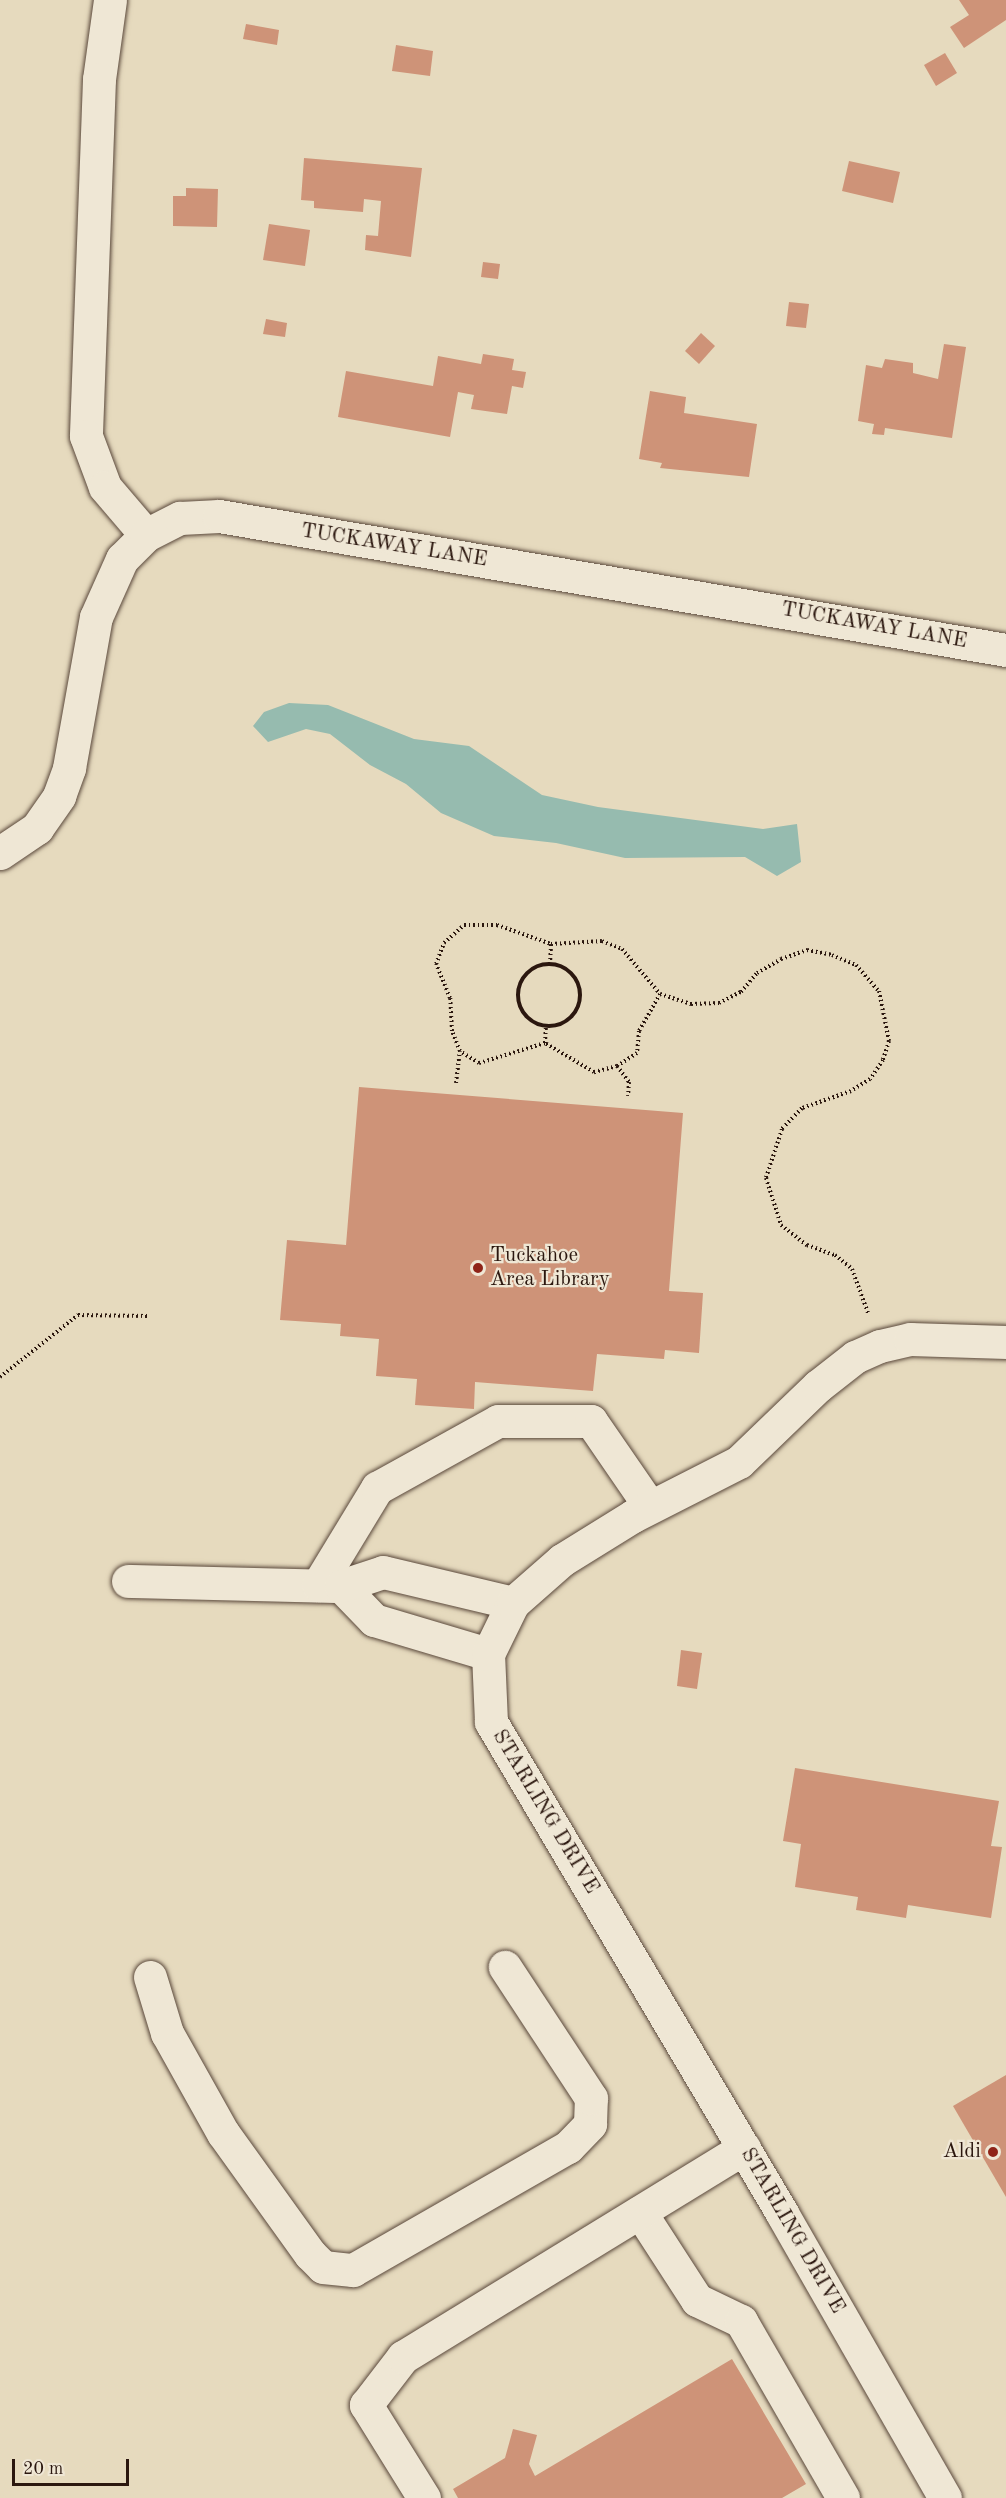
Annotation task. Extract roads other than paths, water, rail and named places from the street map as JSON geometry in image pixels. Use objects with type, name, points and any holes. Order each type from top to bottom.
[{"type":"street","points":[[110,0],[99,79],[86,436],[105,487],[146,535]]},
{"type":"street","name":"TUCKAWAY LANE","points":[[0,853],[37,828],[59,796],[69,768],[96,617],[122,559],[146,535],[180,518],[219,516],[1006,650]]},
{"type":"street","name":"STARLING DRIVE","points":[[945,2498],[744,2148],[491,1722],[488,1654],[513,1603],[562,1560],[650,1507],[739,1462],[831,1375],[880,1346],[910,1339],[998,1341]]},
{"type":"street","points":[[330,1586],[377,1488],[498,1420],[591,1420],[650,1507]]},
{"type":"street","points":[[128,1581],[330,1586],[383,1572],[513,1603]]},
{"type":"street","points":[[330,1586],[374,1620],[488,1654]]},
{"type":"street","points":[[150,1977],[166,2033],[223,2133],[310,2254],[323,2267],[353,2270],[568,2147],[590,2124],[591,2098],[506,1967]]},
{"type":"street","points":[[424,2498],[366,2404],[403,2357],[744,2148]]},
{"type":"street","points":[[640,2212],[697,2300],[741,2321],[843,2498]]},
{"type":"water","points":[[289,703],[328,705],[414,739],[469,746],[542,795],[598,807],[763,829],[797,824],[801,862],[777,876],[745,857],[625,858],[556,843],[494,836],[441,813],[406,784],[370,765],[330,734],[306,729],[268,742],[253,726],[264,712]]},
{"type":"place","name":"Tuckahoe Area Library","points":[[478,1268]]},
{"type":"place","name":"Aldi","points":[[993,2152]]}]
